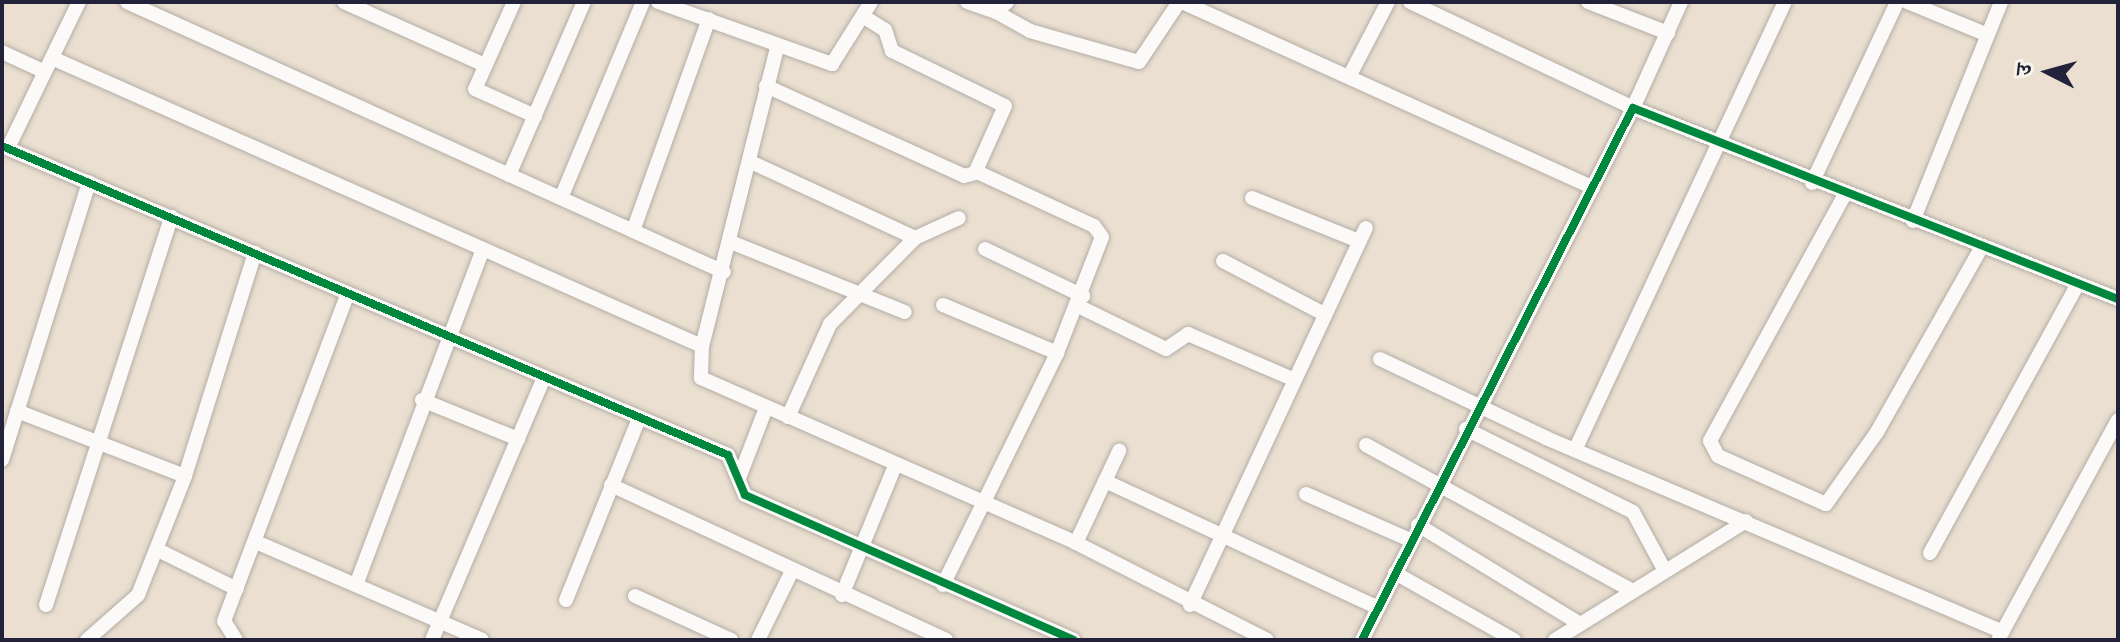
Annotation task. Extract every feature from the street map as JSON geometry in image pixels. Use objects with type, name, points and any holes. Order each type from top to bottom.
[{"type":"street","points":[[79,2],[5,147],[728,455],[745,495],[863,551],[1073,640]]},
{"type":"street","points":[[127,2],[724,272]]},
{"type":"street","points":[[344,2],[485,65]]},
{"type":"street","points":[[514,2],[475,89],[535,116]]},
{"type":"street","points":[[509,175],[584,2]]},
{"type":"street","points":[[561,198],[643,2]]},
{"type":"street","points":[[658,2],[703,12],[777,48],[836,64],[871,2]]},
{"type":"street","points":[[967,2],[1002,7],[1030,31],[1139,62],[1180,2],[1350,75],[1593,188]]},
{"type":"street","points":[[1350,75],[1388,2]]},
{"type":"street","points":[[1410,2],[1633,108],[1844,196],[2118,299]]},
{"type":"street","points":[[1588,2],[1668,33]]},
{"type":"street","points":[[1362,640],[1438,481],[1633,108],[1681,2]]},
{"type":"street","points":[[1575,450],[1785,2]]},
{"type":"street","points":[[1812,183],[1897,2]]},
{"type":"street","points":[[1907,2],[1988,35]]},
{"type":"street","points":[[1913,221],[2001,2]]},
{"type":"street","points":[[633,231],[703,12]]},
{"type":"street","points":[[863,16],[885,30],[892,51],[1005,106],[977,172]]},
{"type":"street","points":[[777,48],[733,243],[702,346],[704,382],[788,417],[894,468],[984,501],[1076,543],[1190,605],[1267,640]]},
{"type":"street","points":[[2,52],[45,72]]},
{"type":"street","points":[[52,58],[702,346]]},
{"type":"street","points":[[766,86],[964,176],[977,172],[1100,231],[1080,301],[1057,353],[943,585]]},
{"type":"street","points":[[753,163],[915,238]]},
{"type":"street","points":[[2,460],[11,415],[89,182]]},
{"type":"street","points":[[1844,196],[1710,441],[1718,456],[1826,504],[1877,432],[1981,248]]},
{"type":"street","points":[[1190,605],[1290,378],[1363,234],[1252,198]]},
{"type":"street","points":[[46,605],[103,444],[171,217]]},
{"type":"street","points":[[788,417],[830,324],[915,238],[959,218]]},
{"type":"street","points":[[733,243],[905,312]]},
{"type":"street","points":[[356,585],[422,400],[483,249]]},
{"type":"street","points":[[985,249],[1166,349],[1188,334],[1290,378]]},
{"type":"street","points":[[87,640],[133,603],[158,550],[185,476],[255,253]]},
{"type":"street","points":[[1223,261],[1322,313]]},
{"type":"street","points":[[1930,553],[2078,284]]},
{"type":"street","points":[[236,640],[223,625],[347,295]]},
{"type":"street","points":[[943,305],[1057,353]]},
{"type":"street","points":[[1380,359],[1575,450],[1746,521],[2000,636],[2118,420]]},
{"type":"street","points":[[432,640],[544,377]]},
{"type":"street","points":[[422,400],[518,439]]},
{"type":"street","points":[[738,482],[766,408]]},
{"type":"street","points":[[11,415],[103,444],[185,476]]},
{"type":"street","points":[[566,600],[639,418]]},
{"type":"street","points":[[1466,429],[1633,512],[1665,571]]},
{"type":"street","points":[[1366,445],[1438,481],[1633,591]]},
{"type":"street","points":[[1076,543],[1119,451]]},
{"type":"street","points":[[842,595],[863,551],[894,468]]},
{"type":"street","points":[[1105,481],[1377,607]]},
{"type":"street","points":[[611,485],[842,595],[946,640]]},
{"type":"street","points":[[1306,494],[1410,540]]},
{"type":"street","points":[[1555,640],[1746,521]]},
{"type":"street","points":[[1418,525],[1580,624]]},
{"type":"street","points":[[256,542],[482,640]]},
{"type":"street","points":[[158,550],[237,589]]},
{"type":"street","points":[[758,640],[792,571]]},
{"type":"street","points":[[1395,573],[1514,640]]},
{"type":"street","points":[[635,596],[731,640]]},
{"type":"cycle path","points":[[1362,640],[1633,108],[2118,299]]},
{"type":"cycle path","points":[[2,146],[728,455],[745,495],[1073,640]]}]
